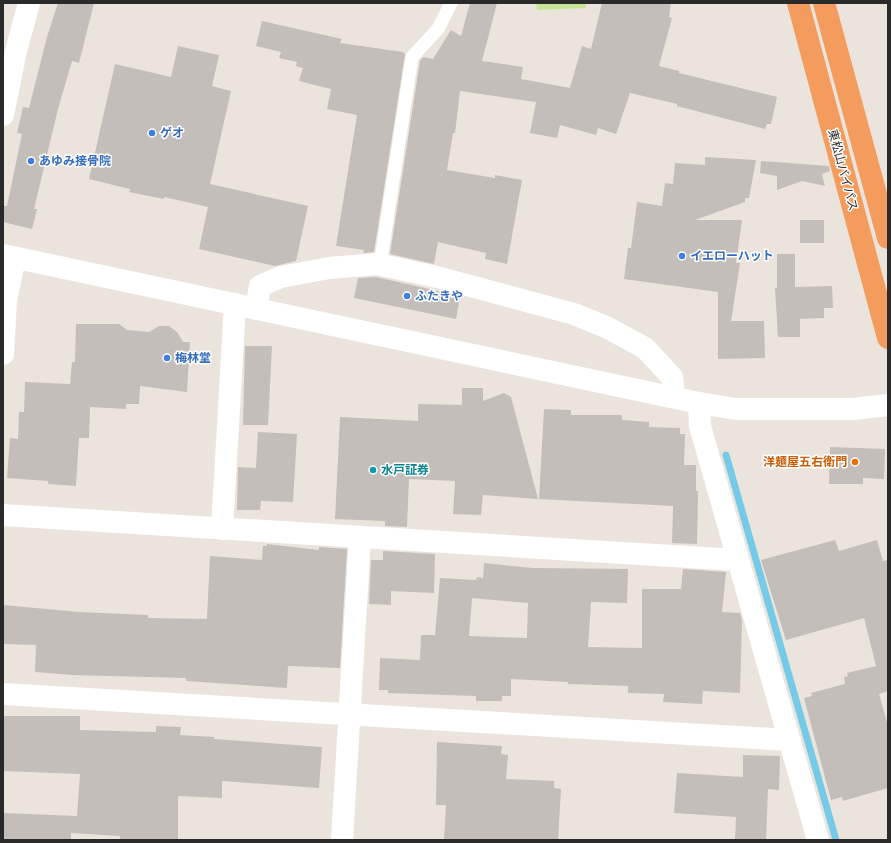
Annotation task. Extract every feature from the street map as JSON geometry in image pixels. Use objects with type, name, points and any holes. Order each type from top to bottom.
[{"type":"highway","name":"東松山バイパス","points":[[798,3],[888,338]]},
{"type":"highway","points":[[824,3],[888,238]]},
{"type":"street","points":[[3,116],[16,51],[29,3]]},
{"type":"street","points":[[3,354],[9,257],[699,403],[736,409],[853,409],[888,405]]},
{"type":"street","points":[[256,309],[260,286],[281,276],[329,268],[380,265],[436,276],[574,314],[606,327],[645,348],[672,378],[674,397]]},
{"type":"street","points":[[222,529],[235,304]]},
{"type":"street","points":[[699,403],[700,426],[818,840]]},
{"type":"street","points":[[3,515],[738,560]]},
{"type":"street","points":[[342,840],[360,537]]},
{"type":"street","points":[[3,694],[790,740]]},
{"type":"lane","points":[[380,265],[412,57],[438,29],[451,3]]},
{"type":"green space","points":[[536,3],[586,3],[586,8],[537,10]]},
{"type":"building","points":[[58,3],[94,3],[79,63],[72,61],[58,109],[34,209],[37,209],[32,229],[3,222],[3,206],[7,206],[22,134],[17,133],[23,107],[29,108],[47,37]]},
{"type":"building","points":[[470,3],[497,3],[482,61],[523,67],[521,79],[570,88],[582,46],[591,49],[602,3],[671,3],[669,17],[672,18],[659,66],[679,71],[679,73],[777,97],[771,124],[767,124],[765,129],[677,106],[677,104],[630,93],[616,134],[598,128],[596,135],[560,125],[557,138],[530,133],[536,102],[460,91],[455,133],[453,133],[447,170],[495,178],[495,175],[522,180],[507,264],[485,259],[486,253],[438,242],[434,264],[390,254],[420,61],[423,57],[433,59],[451,30],[461,36]]},
{"type":"building","points":[[262,21],[342,39],[340,43],[403,52],[405,54],[374,252],[363,253],[364,250],[336,246],[357,115],[327,109],[331,89],[299,81],[303,68],[296,66],[297,62],[279,58],[281,52],[256,46]]},
{"type":"building","points":[[178,46],[219,55],[212,86],[231,91],[210,184],[308,206],[296,261],[275,266],[199,249],[208,207],[164,197],[164,199],[129,192],[130,189],[89,179],[115,64],[171,77]]},
{"type":"building","points":[[705,157],[756,160],[749,198],[745,198],[745,202],[695,220],[742,220],[736,263],[740,263],[731,321],[764,321],[765,358],[718,359],[718,292],[624,279],[628,248],[631,248],[637,202],[662,206],[665,183],[673,184],[675,163],[705,165]]},
{"type":"building","points":[[761,161],[829,166],[830,171],[822,174],[825,186],[802,181],[777,190],[777,176],[760,173]]},
{"type":"building","points":[[800,220],[824,220],[824,243],[800,243]]},
{"type":"building","points":[[777,254],[795,254],[795,287],[832,286],[833,308],[824,308],[824,318],[800,319],[800,337],[778,337],[775,288],[777,288]]},
{"type":"building","name":"ふたきや","points":[[376,277],[460,296],[456,319],[354,298],[358,278]]},
{"type":"building","points":[[76,324],[119,324],[127,330],[149,332],[159,326],[169,326],[177,332],[183,342],[190,342],[187,392],[140,386],[139,404],[126,404],[126,409],[90,407],[89,438],[79,438],[76,486],[48,484],[48,481],[7,478],[10,438],[18,439],[19,412],[24,412],[25,382],[70,384],[72,362],[75,362]]},
{"type":"building","points":[[245,346],[272,346],[268,425],[243,425]]},
{"type":"building","points":[[462,388],[483,388],[483,401],[504,393],[511,397],[538,499],[483,495],[481,515],[453,514],[455,481],[409,479],[407,527],[385,526],[385,521],[335,519],[340,417],[418,421],[418,404],[462,405]]},
{"type":"building","points":[[544,409],[571,410],[571,415],[622,415],[622,420],[649,422],[649,427],[680,428],[680,434],[685,434],[684,465],[696,465],[696,491],[698,491],[697,544],[672,543],[673,506],[539,499]]},
{"type":"building","points":[[258,432],[297,434],[293,502],[261,501],[260,510],[237,510],[238,467],[256,468]]},
{"type":"building","points":[[830,447],[885,449],[884,479],[863,478],[863,484],[829,484]]},
{"type":"building","points":[[835,540],[839,551],[877,540],[883,561],[888,560],[888,691],[879,694],[888,726],[888,788],[843,801],[842,797],[831,800],[804,698],[812,696],[811,693],[845,684],[844,677],[848,676],[847,673],[876,666],[864,618],[786,640],[761,560]]},
{"type":"building","points":[[267,544],[319,550],[319,547],[347,549],[340,668],[288,666],[287,688],[186,681],[186,678],[72,675],[35,672],[36,645],[3,644],[3,605],[79,612],[148,615],[148,618],[207,619],[210,556],[262,560],[263,546],[267,546]]},
{"type":"building","points":[[383,551],[435,554],[434,593],[391,591],[391,605],[369,604],[371,560],[383,560]]},
{"type":"building","points":[[484,563],[533,568],[628,569],[627,603],[591,602],[588,647],[642,648],[642,589],[681,589],[683,569],[726,572],[722,612],[740,613],[742,620],[740,693],[703,691],[702,704],[663,702],[664,694],[628,693],[628,686],[568,684],[568,682],[511,679],[511,696],[502,696],[502,701],[476,701],[476,696],[388,693],[388,690],[379,690],[380,658],[420,660],[421,635],[435,635],[440,578],[476,580],[477,577],[483,578]],"holes":[[[472,598],[528,603],[527,638],[469,636]]]},
{"type":"building","points":[[3,716],[80,716],[80,730],[156,732],[156,726],[181,727],[180,735],[322,747],[319,788],[222,781],[222,798],[178,796],[178,840],[120,840],[120,836],[71,833],[71,840],[3,840],[3,813],[77,816],[80,774],[3,771]]},
{"type":"building","points":[[437,742],[502,746],[501,754],[508,755],[506,779],[554,781],[554,788],[561,789],[558,840],[444,840],[446,805],[436,805]]},
{"type":"building","points":[[743,755],[780,756],[779,790],[768,789],[766,840],[735,840],[736,817],[674,813],[677,773],[743,777]]},
{"type":"waterway","points":[[726,455],[836,840]]},
{"type":"place","name":"ゲオ","points":[[152,133]]},
{"type":"place","name":"あゆみ接骨院","points":[[31,161]]},
{"type":"place","name":"イエローハット","points":[[682,256]]},
{"type":"place","name":"ふたきや","points":[[407,296]]},
{"type":"place","name":"梅林堂","points":[[167,358]]},
{"type":"place","name":"洋麺屋五右衛門","points":[[855,462]]},
{"type":"place","name":"水戸証券","points":[[373,470]]}]
